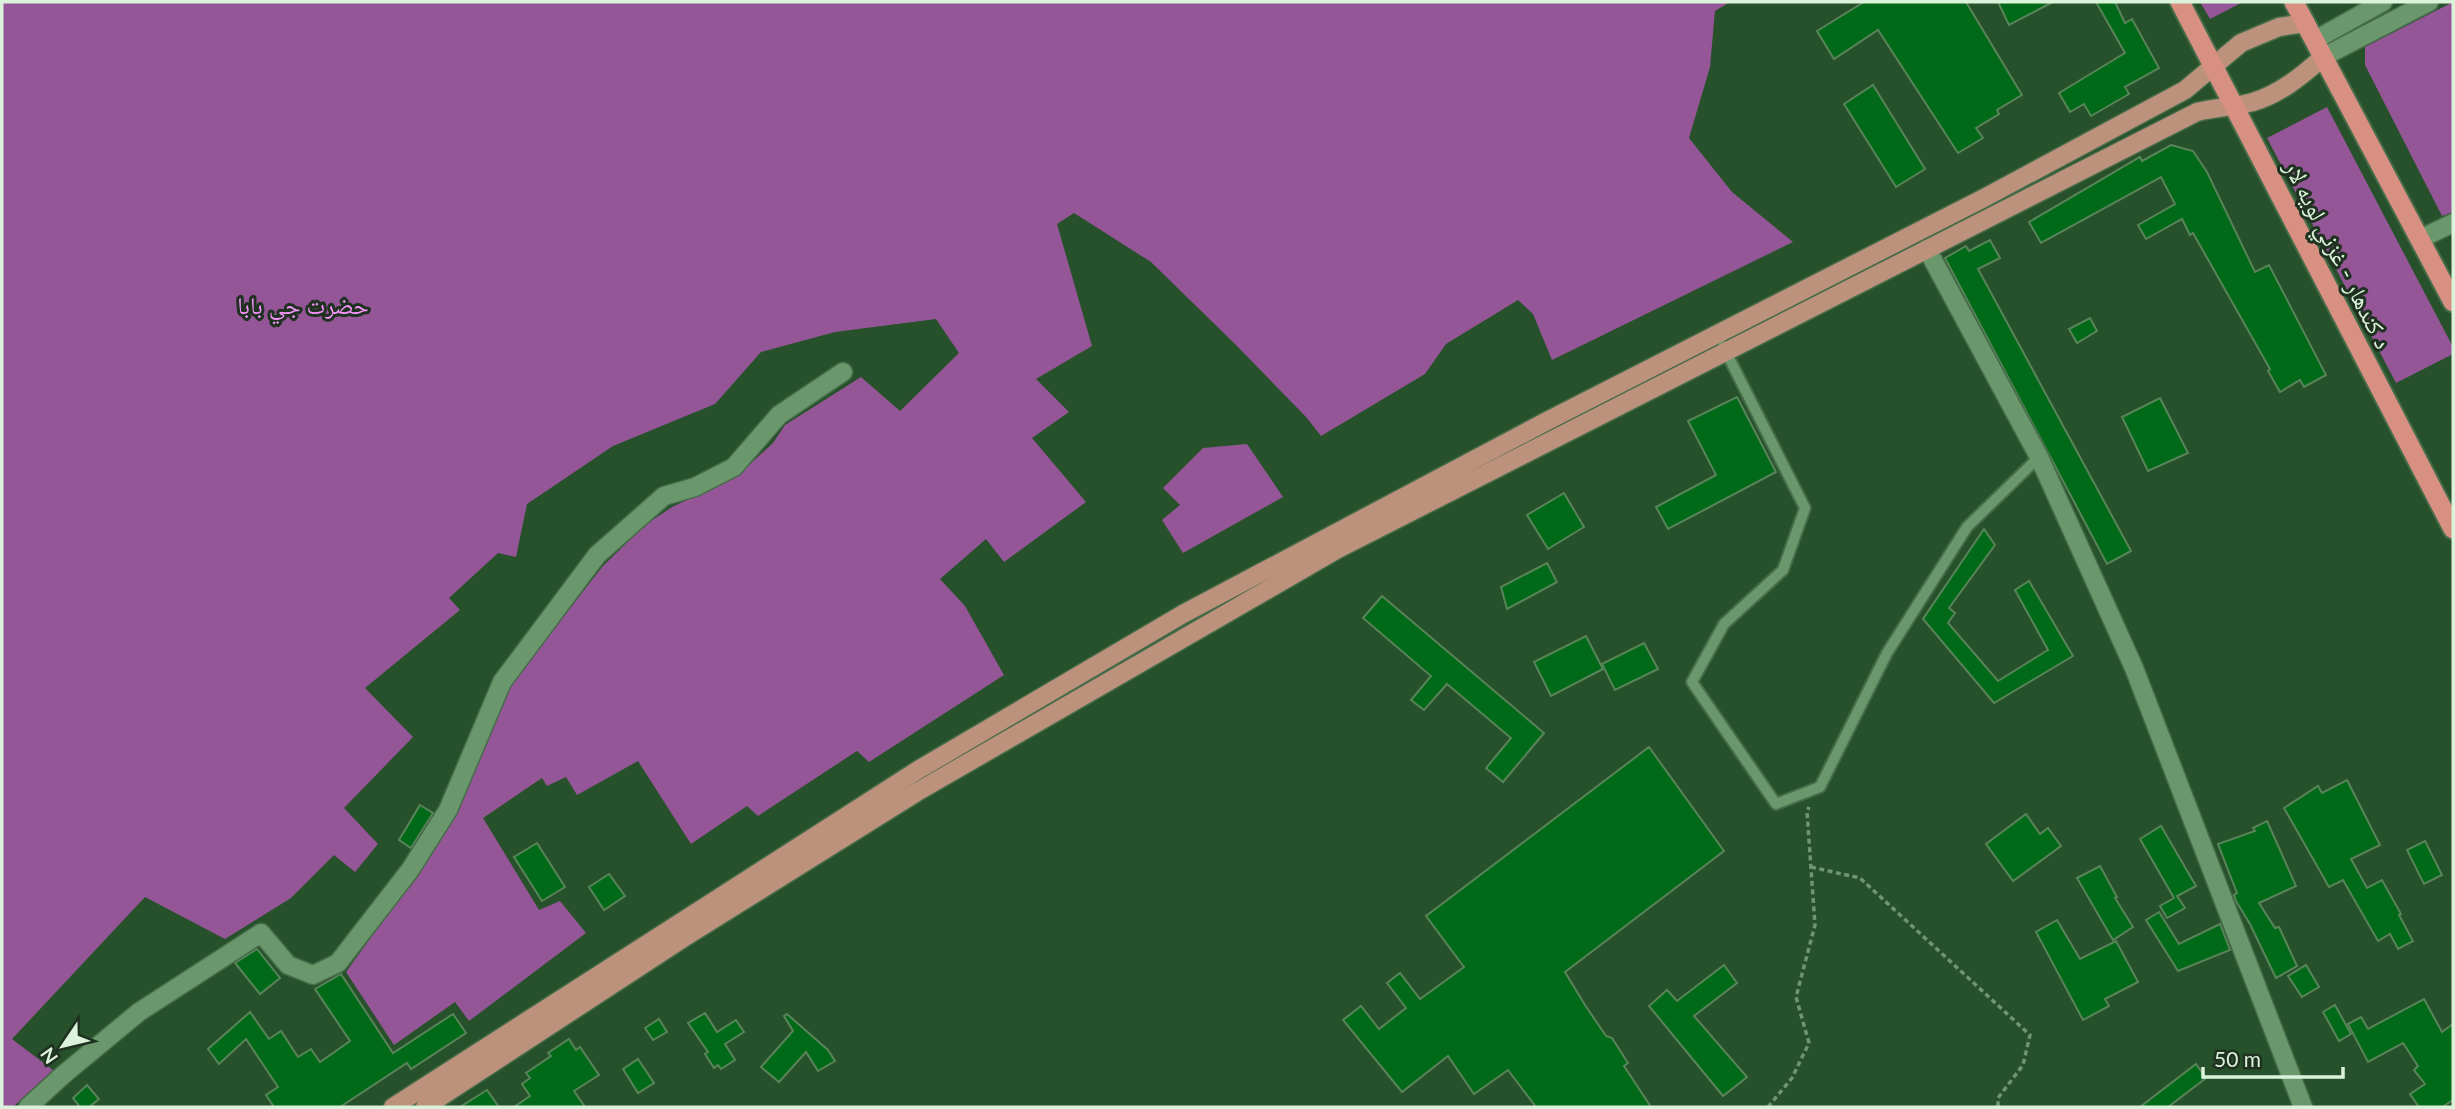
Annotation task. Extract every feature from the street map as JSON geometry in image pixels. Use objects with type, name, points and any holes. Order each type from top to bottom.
[{"type":"highway","name":"د کندهار - غزني لويه لار","points":[[2180,2],[2453,529]]},
{"type":"highway","points":[[2298,3],[2314,40],[2453,302]]},
{"type":"main road","points":[[393,1107],[918,770],[1174,619],[1535,427],[1984,198],[2185,90],[2241,43],[2279,27],[2314,40],[2305,73],[2272,94],[2254,102],[2197,112],[1338,549],[905,799],[685,937],[425,1107]]},
{"type":"main road","points":[[1984,198],[1993,216]]},
{"type":"main road","points":[[1174,619],[1185,637]]},
{"type":"street","points":[[2314,40],[2383,2]]},
{"type":"street","points":[[2314,40],[2429,2]]},
{"type":"street","points":[[2420,239],[2453,223]]},
{"type":"street","points":[[1927,249],[2039,457],[2134,668],[2303,1107]]},
{"type":"street","points":[[28,1107],[62,1075],[139,1012],[261,933],[288,965],[313,975],[338,963],[410,870],[448,810],[502,682],[597,555],[664,496],[695,488],[734,467],[779,415],[843,372]]},
{"type":"lane","points":[[1717,334],[1804,508],[1783,570],[1724,624],[1692,682],[1776,804],[1820,787],[1887,653],[1967,527],[2039,457]]},
{"type":"path","points":[[1768,1107],[1792,1078],[1809,1043],[1796,997],[1815,925],[1807,812],[1820,787]]},
{"type":"path","points":[[1811,867],[1860,878],[2030,1035],[2023,1065],[1998,1098],[1997,1107]]},
{"type":"green space","name":"حضرت جي بابا","points":[[2,2],[1730,2],[1715,11],[1710,67],[1689,138],[1732,192],[1793,242],[1552,360],[1533,314],[1518,300],[1446,344],[1425,374],[1321,436],[1236,345],[1151,262],[1074,213],[1057,224],[1092,346],[1036,379],[1069,412],[1032,438],[1086,502],[1004,562],[986,539],[940,579],[965,606],[1004,675],[869,762],[857,751],[758,816],[747,806],[691,844],[638,761],[577,795],[566,777],[547,786],[542,778],[483,818],[539,910],[560,901],[586,933],[469,1021],[455,1002],[394,1045],[346,972],[416,875],[457,812],[510,685],[603,566],[645,525],[672,507],[737,476],[773,443],[785,425],[861,377],[900,411],[959,353],[936,319],[835,332],[761,352],[715,404],[613,446],[527,504],[516,557],[498,553],[449,598],[460,610],[365,688],[413,737],[344,808],[378,844],[355,872],[334,855],[291,898],[225,939],[145,897],[12,1039],[53,1070],[13,1107],[2,1107]]},
{"type":"green space","points":[[2200,2],[2243,2],[2210,19]]},
{"type":"green space","points":[[2453,2],[2453,212],[2442,216],[2365,65],[2365,47]]},
{"type":"green space","points":[[2327,107],[2453,347],[2453,354],[2396,383],[2267,138]]},
{"type":"green space","points":[[1247,444],[1283,497],[1183,553],[1162,520],[1180,505],[1163,488],[1203,448]]},
{"type":"building","points":[[1864,2],[1966,2],[2022,95],[1997,110],[1999,114],[1976,128],[1983,138],[1958,153],[1878,30],[1834,59],[1817,31]]},
{"type":"building","points":[[1998,2],[2053,2],[2009,25]]},
{"type":"building","points":[[2096,2],[2115,2],[2125,23],[2132,19],[2159,68],[2125,87],[2129,94],[2091,116],[2084,104],[2070,112],[2059,93],[2125,53]]},
{"type":"building","points":[[1873,85],[1925,169],[1896,187],[1844,104]]},
{"type":"building","points":[[2171,145],[2193,151],[2207,172],[2255,272],[2269,265],[2326,375],[2304,387],[2300,380],[2280,392],[2268,371],[2270,369],[2193,233],[2190,235],[2182,219],[2146,239],[2138,225],[2175,204],[2161,177],[2041,243],[2029,222],[2140,157],[2142,161]]},
{"type":"building","points":[[1990,240],[2000,258],[1978,269],[2131,551],[2107,564],[1945,258],[1966,246],[1969,251]]},
{"type":"building","points":[[2090,318],[2097,331],[2077,343],[2069,329]]},
{"type":"building","points":[[1737,397],[1776,472],[1668,529],[1656,507],[1716,475],[1688,421]]},
{"type":"building","points":[[2160,398],[2188,453],[2148,471],[2122,417]]},
{"type":"building","points":[[1564,493],[1584,527],[1548,549],[1527,515]]},
{"type":"building","points":[[1984,529],[1995,545],[1949,608],[1955,613],[1948,623],[1998,681],[2048,650],[2015,590],[2029,581],[2073,656],[1994,703],[1923,619]]},
{"type":"building","points":[[1547,563],[1557,582],[1507,609],[1501,587]]},
{"type":"building","points":[[1382,596],[1544,733],[1503,782],[1486,768],[1511,738],[1447,684],[1424,710],[1411,700],[1431,676],[1363,618]]},
{"type":"building","points":[[1586,636],[1603,669],[1551,696],[1534,662]]},
{"type":"building","points":[[1644,643],[1658,669],[1615,690],[1602,664]]},
{"type":"building","points":[[1649,747],[1724,851],[1565,972],[1606,1036],[1612,1038],[1628,1063],[1624,1066],[1651,1107],[1536,1107],[1508,1070],[1474,1094],[1448,1056],[1402,1092],[1343,1020],[1361,1006],[1379,1029],[1406,1008],[1387,983],[1400,973],[1420,999],[1464,967],[1426,916]]},
{"type":"building","points":[[2347,780],[2380,845],[2351,859],[2367,888],[2382,880],[2401,914],[2399,915],[2413,941],[2398,949],[2390,934],[2378,941],[2343,880],[2329,887],[2284,808],[2318,786],[2322,793]]},
{"type":"building","points":[[420,805],[433,813],[411,848],[399,840]]},
{"type":"building","points":[[2026,814],[2040,834],[2048,828],[2061,846],[2013,881],[1986,844]]},
{"type":"building","points":[[2267,821],[2296,886],[2259,903],[2275,928],[2279,927],[2297,966],[2276,978],[2236,901],[2234,895],[2237,893],[2218,844],[2255,831],[2253,828]]},
{"type":"building","points":[[2161,826],[2196,886],[2177,896],[2185,908],[2167,918],[2160,906],[2174,898],[2140,839]]},
{"type":"building","points":[[2425,841],[2442,875],[2424,884],[2407,850]]},
{"type":"building","points":[[537,843],[565,887],[542,901],[514,857]]},
{"type":"building","points":[[2100,866],[2133,927],[2113,940],[2077,878]]},
{"type":"building","points":[[609,874],[625,896],[604,910],[589,887]]},
{"type":"building","points":[[2159,912],[2179,944],[2220,924],[2230,950],[2178,971],[2146,920]]},
{"type":"building","points":[[2057,920],[2080,959],[2116,941],[2138,982],[2105,999],[2109,1006],[2083,1020],[2036,932]]},
{"type":"building","points":[[257,949],[280,978],[260,994],[235,963]]},
{"type":"building","points":[[1724,965],[1737,983],[1694,1016],[1747,1077],[1723,1096],[1649,1006],[1667,990],[1677,1001]]},
{"type":"building","points":[[2306,965],[2319,987],[2302,997],[2288,976]]},
{"type":"building","points":[[341,974],[393,1053],[453,1014],[466,1033],[411,1069],[407,1063],[340,1107],[274,1107],[266,1095],[278,1087],[246,1039],[219,1064],[208,1049],[250,1012],[269,1039],[281,1031],[298,1057],[311,1049],[320,1062],[350,1041],[315,989]]},
{"type":"building","points":[[2424,999],[2442,1032],[2453,1024],[2453,1100],[2442,1107],[2419,1107],[2410,1094],[2425,1084],[2414,1070],[2418,1066],[2403,1043],[2368,1062],[2348,1024],[2361,1017],[2368,1029]]},
{"type":"building","points":[[2335,1005],[2351,1034],[2339,1041],[2323,1012]]},
{"type":"building","points":[[705,1013],[717,1032],[736,1020],[744,1032],[725,1044],[735,1060],[721,1069],[718,1065],[714,1068],[705,1054],[708,1052],[688,1023]]},
{"type":"building","points":[[787,1014],[828,1050],[835,1061],[818,1071],[806,1052],[779,1082],[761,1067],[793,1031],[784,1016]]},
{"type":"building","points":[[659,1019],[667,1032],[653,1040],[645,1028]]},
{"type":"building","points":[[569,1039],[576,1050],[580,1047],[599,1075],[574,1091],[585,1107],[514,1107],[530,1096],[522,1084],[530,1078],[526,1073],[551,1056],[548,1053]]},
{"type":"building","points":[[638,1059],[654,1083],[638,1093],[623,1069]]},
{"type":"building","points":[[2196,1064],[2206,1078],[2168,1107],[2140,1107]]},
{"type":"building","points":[[87,1085],[99,1099],[89,1107],[80,1107],[73,1098]]},
{"type":"building","points":[[487,1090],[499,1107],[460,1107]]}]
